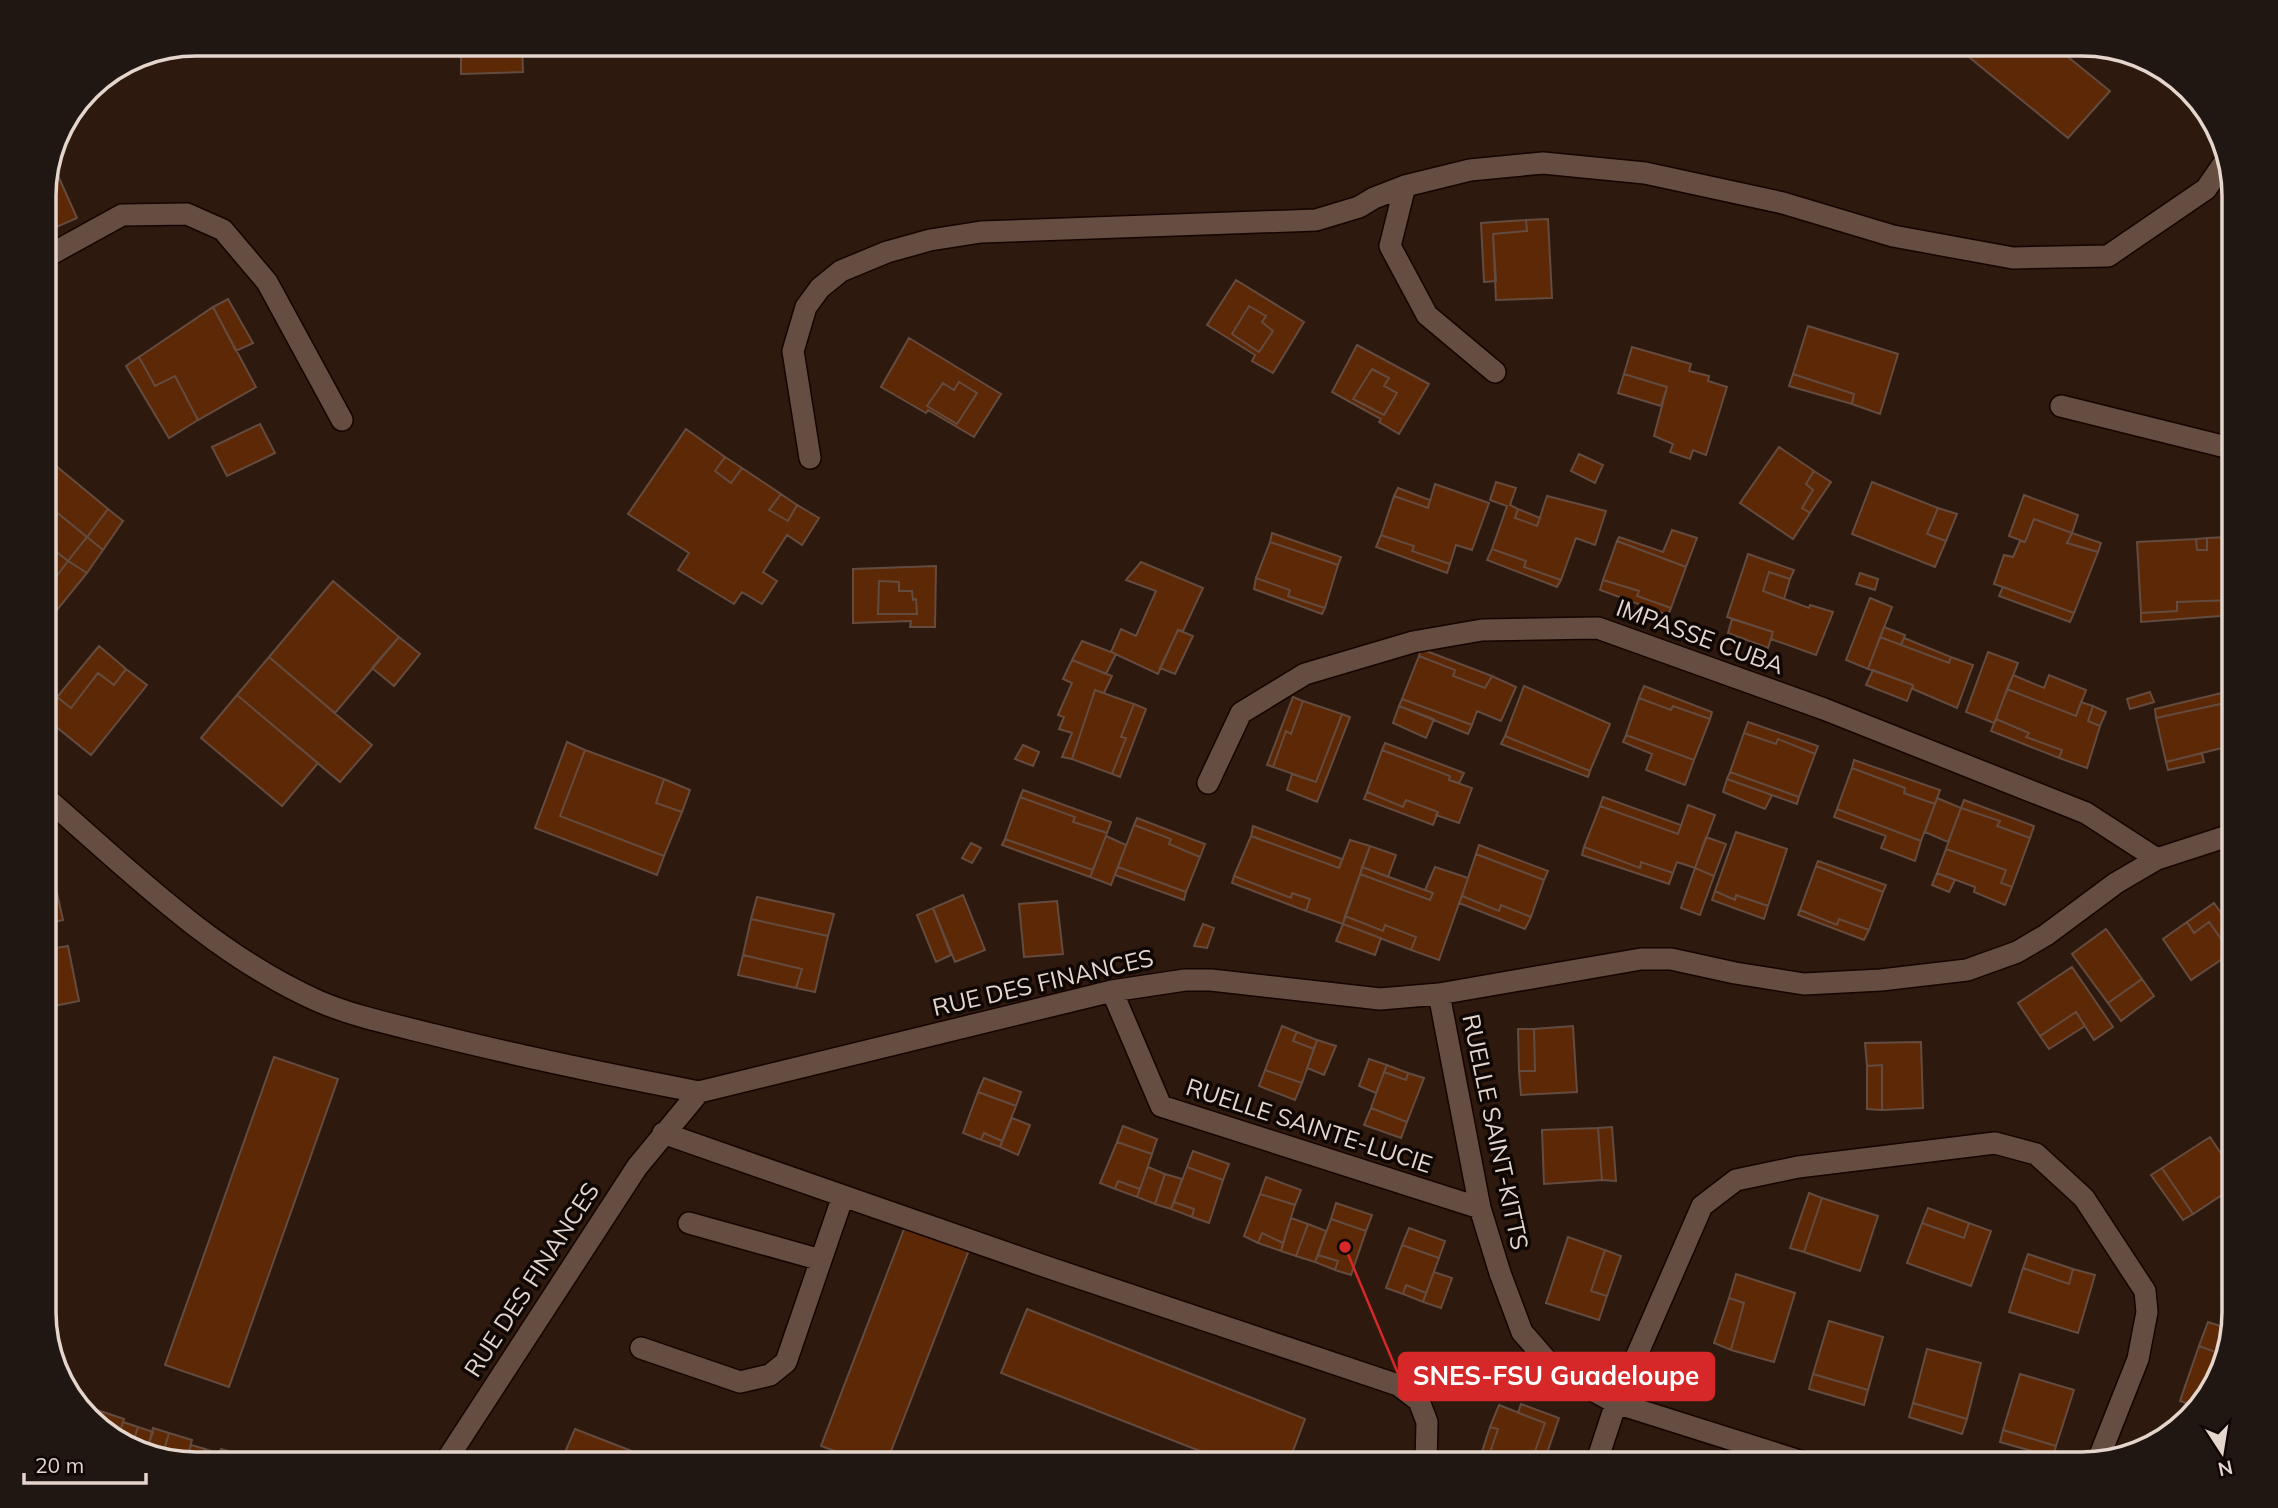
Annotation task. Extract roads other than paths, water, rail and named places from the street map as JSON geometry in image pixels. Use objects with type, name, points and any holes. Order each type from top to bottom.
[{"type":"street","points":[[810,458],[793,351],[806,307],[820,288],[841,271],[887,252],[930,240],[981,232],[1316,220],[1359,207],[1405,186],[1470,170],[1542,163],[1646,173],[1783,203],[1893,236],[2013,258],[2108,256],[2206,189],[2219,170]]},
{"type":"street","points":[[1405,186],[1390,246],[1427,315],[1495,372]]},
{"type":"street","points":[[56,251],[122,215],[187,214],[222,230],[267,282],[342,421]]},
{"type":"street","points":[[2060,406],[2222,446]]},
{"type":"street","name":"IMPASSE CUBA","points":[[1208,783],[1241,713],[1305,674],[1413,642],[1482,630],[1598,628],[1824,709],[2086,813],[2157,859]]},
{"type":"street","points":[[56,806],[167,902],[223,946],[275,979],[319,1002],[368,1018],[484,1048],[699,1092]]},
{"type":"street","name":"RUE DES FINANCES","points":[[452,1452],[637,1167],[699,1092],[1112,991],[1185,979],[1380,999],[1439,994],[1641,959],[1671,959],[1804,984],[1881,980],[1967,970],[2017,952],[2046,935],[2116,883],[2157,859],[2222,838]]},
{"type":"street","name":"RUELLE SAINTE-LUCIE","points":[[1112,991],[1161,1106],[1480,1208]]},
{"type":"street","name":"RUELLE SAINT-KITTS","points":[[1439,994],[1480,1208],[1521,1332],[1555,1370],[1616,1403],[1772,1452]]},
{"type":"street","points":[[663,1133],[1398,1385],[1419,1401],[1427,1422],[1426,1452]]},
{"type":"street","points":[[1600,1452],[1616,1403],[1702,1206],[1736,1180],[1798,1167],[1995,1143],[2036,1153],[2084,1198],[2144,1291],[2147,1312],[2138,1359],[2102,1451]]},
{"type":"street","points":[[641,1348],[740,1382],[770,1374],[786,1362],[843,1196]]},
{"type":"street","points":[[689,1223],[821,1260]]},
{"type":"place","name":"SNES-FSU Guadeloupe","points":[[1345,1247]]}]
